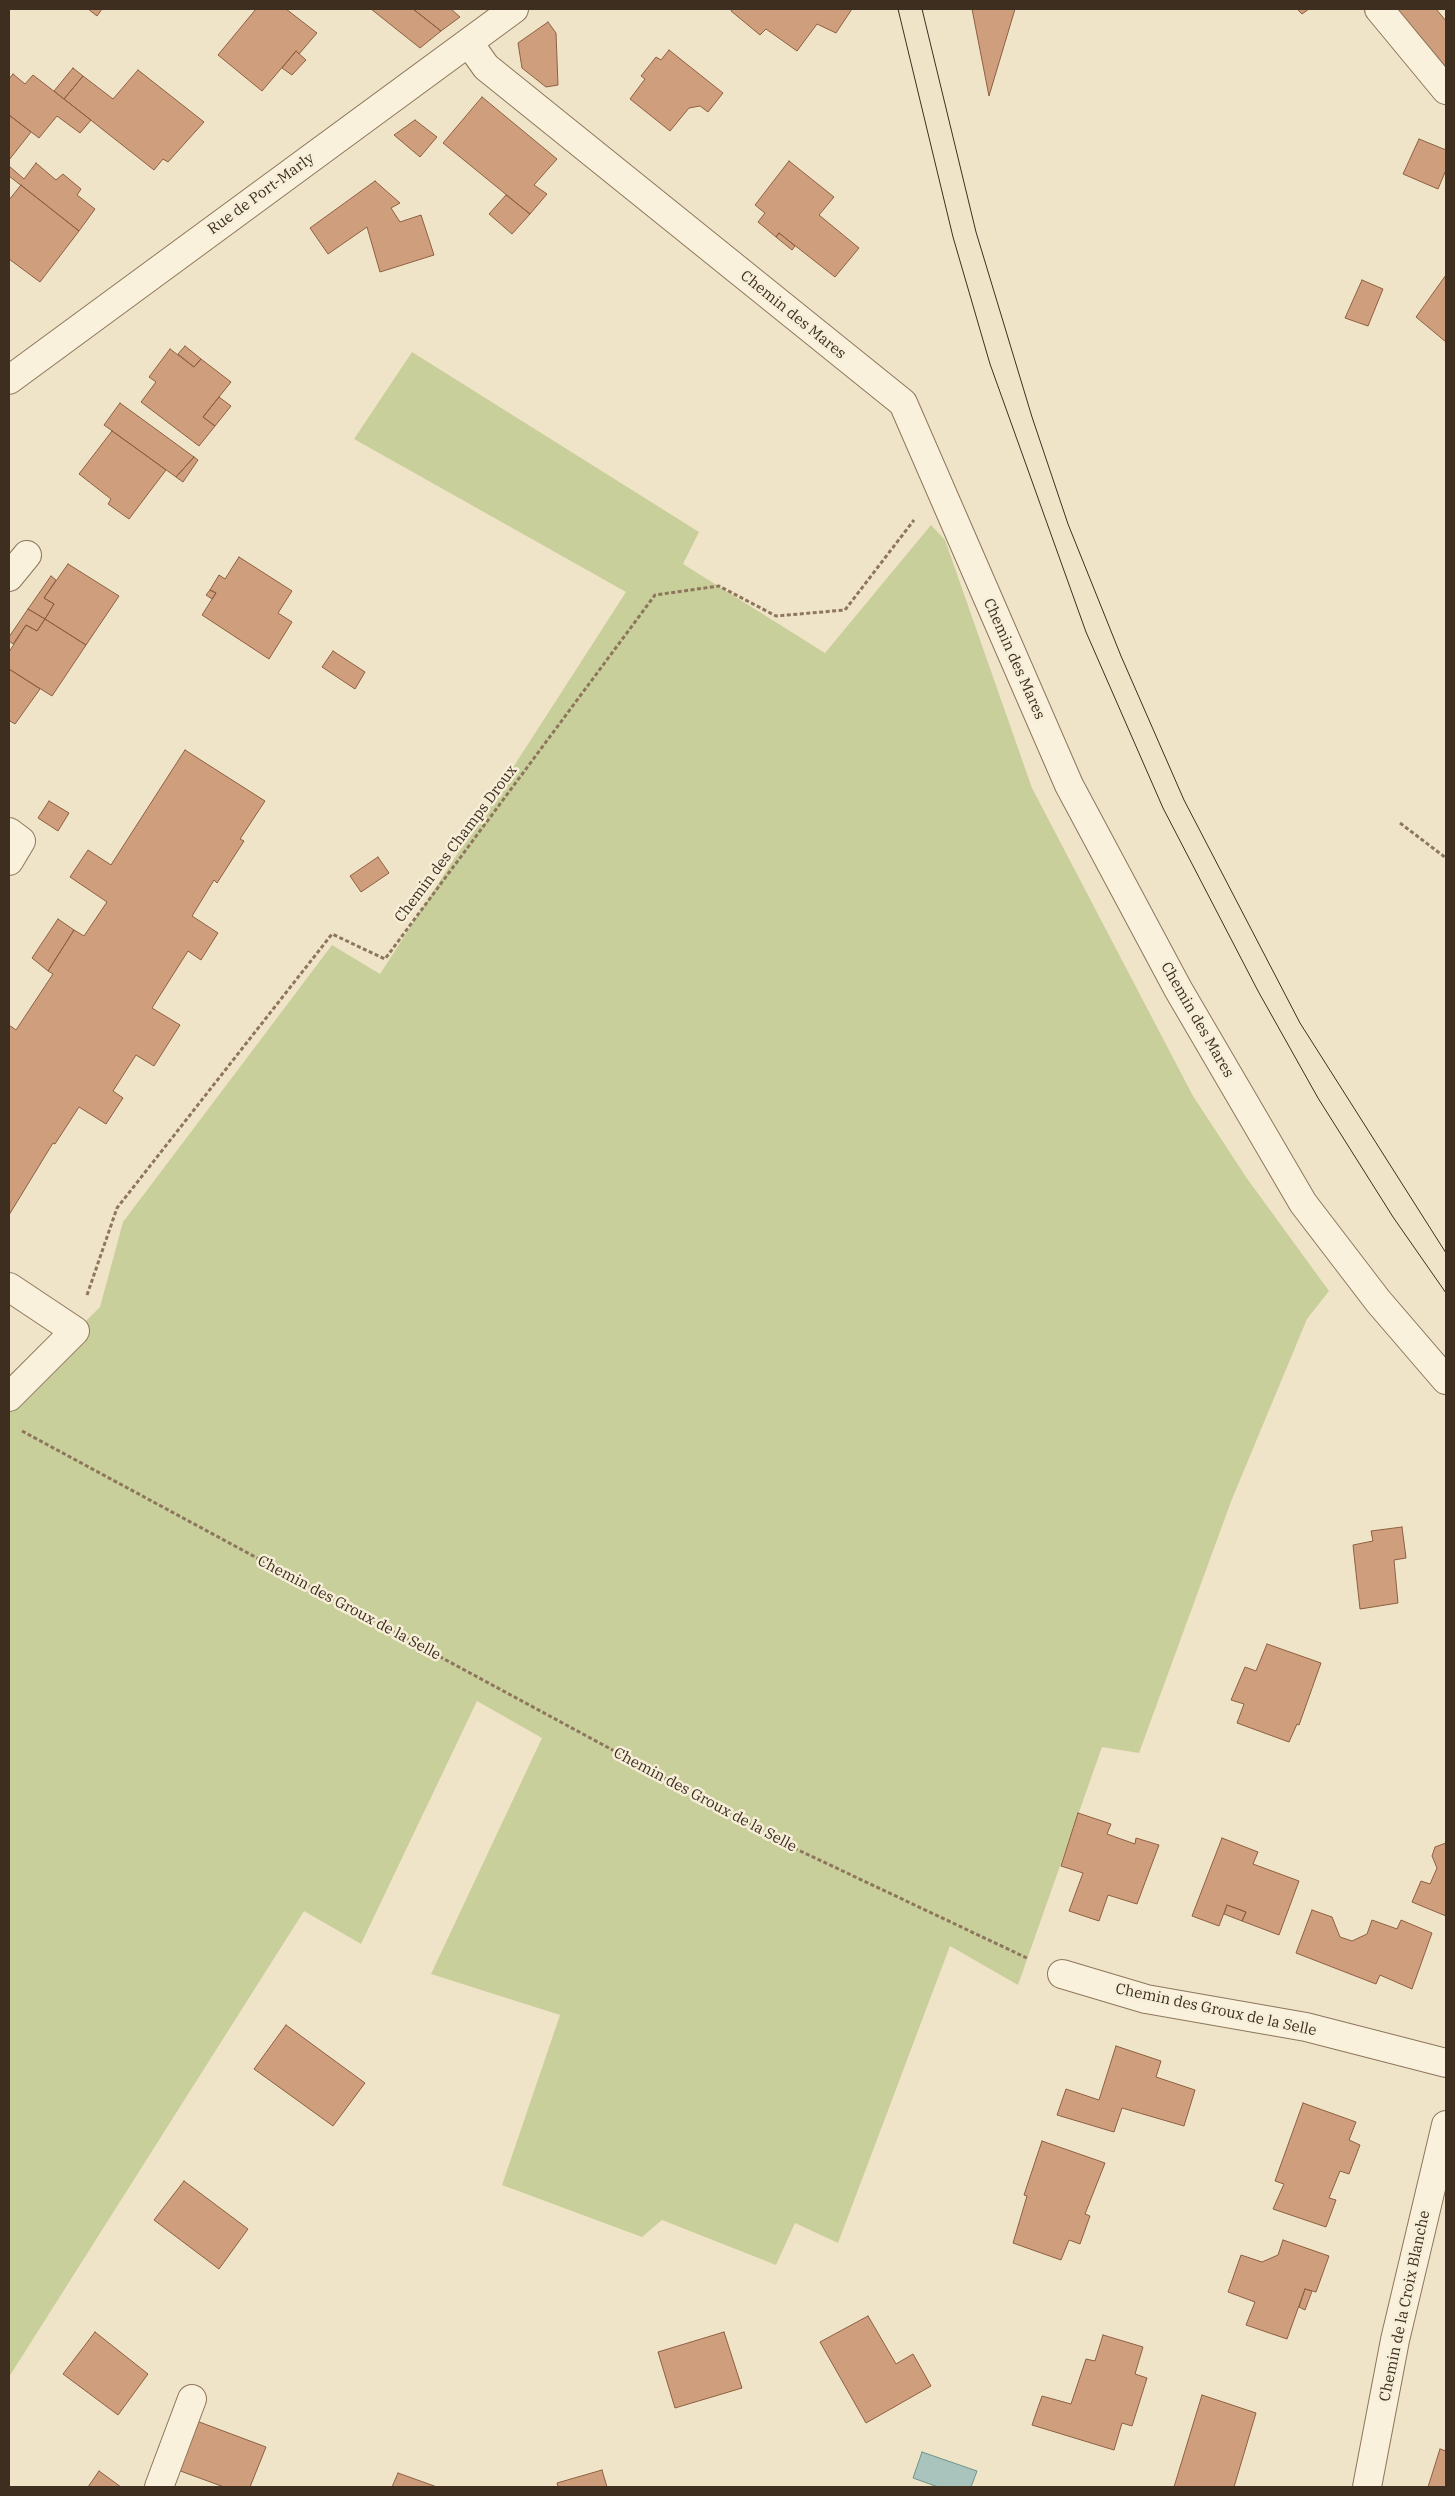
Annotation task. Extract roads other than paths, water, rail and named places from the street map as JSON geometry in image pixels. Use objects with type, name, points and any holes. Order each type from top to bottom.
[{"type":"street","name":"Rue de Port-Marly","points":[[9,380],[514,9]]},
{"type":"street","points":[[1379,9],[1446,90]]},
{"type":"street","name":"Chemin des Mares","points":[[469,43],[486,68],[903,403],[1069,784],[1178,989],[1303,1203],[1378,1301],[1446,1380]]},
{"type":"street","points":[[9,577],[27,555]]},
{"type":"street","points":[[9,832],[21,841],[9,861]]},
{"type":"street","points":[[9,1287],[75,1331],[9,1397]]},
{"type":"street","name":"Chemin des Groux de la Selle","points":[[1062,1974],[1146,1999],[1306,2027],[1446,2063]]},
{"type":"street","name":"Chemin de la Croix Blanche","points":[[1367,2487],[1395,2340],[1446,2125]]},
{"type":"street","points":[[159,2487],[192,2399]]},
{"type":"water","points":[[922,2452],[977,2471],[971,2487],[938,2487],[913,2478]]},
{"type":"tram line","points":[[898,9],[953,237],[990,364],[1086,632],[1163,808],[1258,991],[1318,1098],[1393,1217],[1446,1293]]},
{"type":"tram line","points":[[922,9],[976,232],[1032,417],[1068,524],[1121,656],[1184,800],[1300,1023],[1446,1253]]}]
